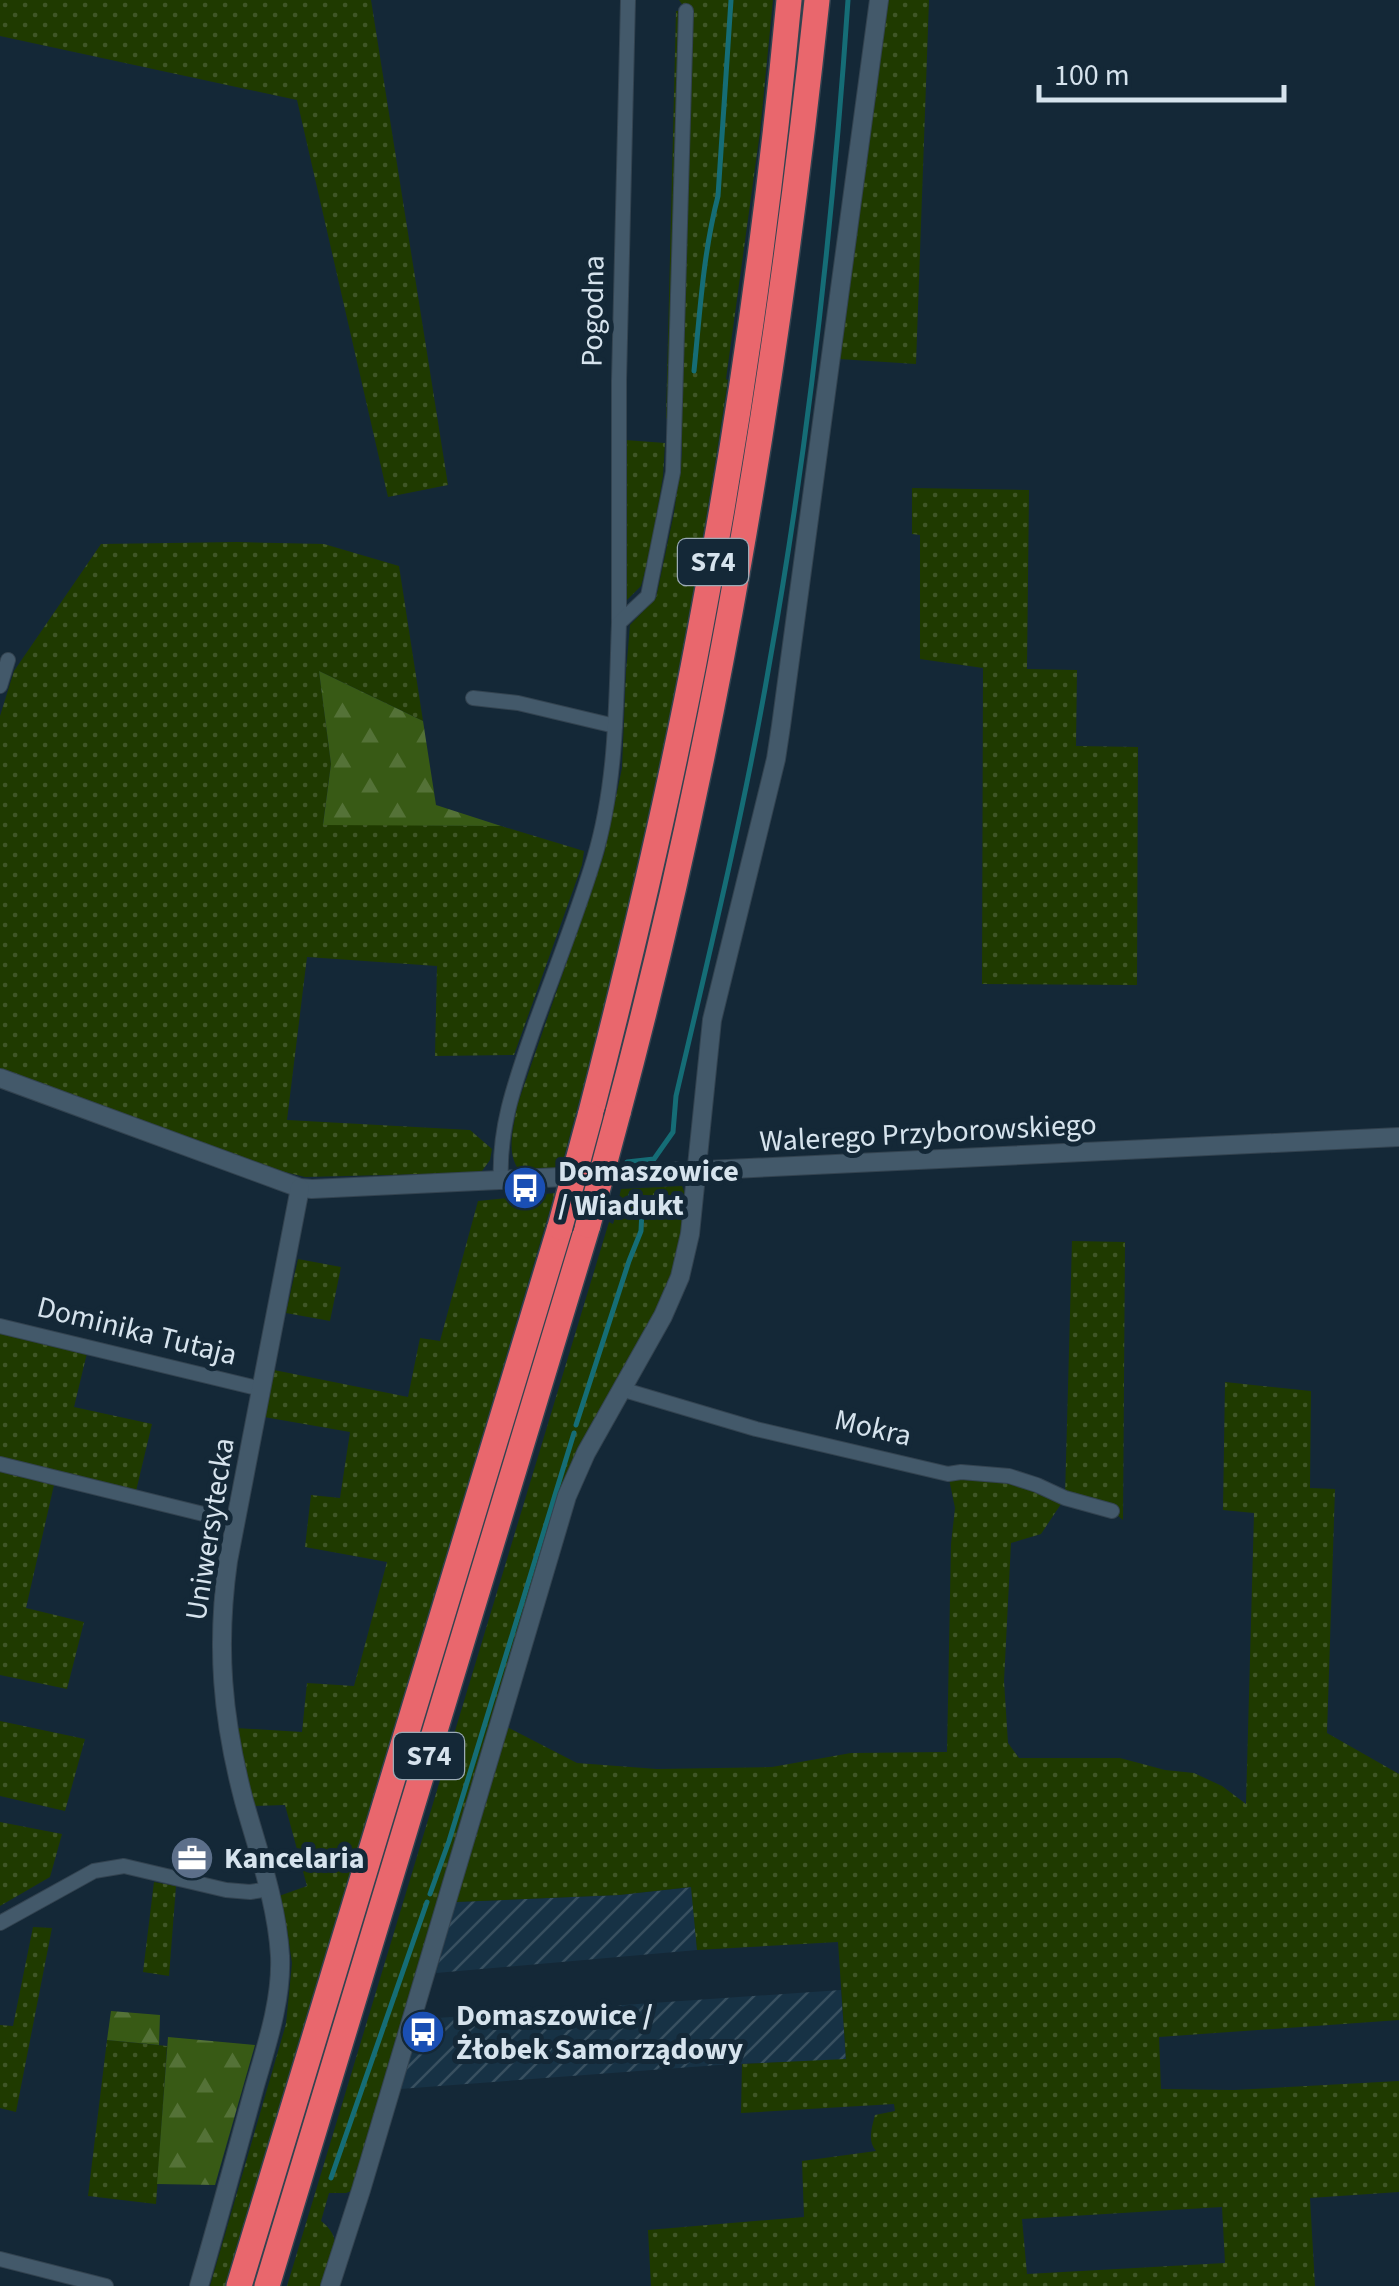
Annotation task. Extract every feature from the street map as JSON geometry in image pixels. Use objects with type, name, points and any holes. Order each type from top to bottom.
[{"type":"highway","name":"S74","points":[[239,2286],[560,1227],[650,872],[716,546],[756,283],[790,0]]},
{"type":"highway","name":"S74","points":[[266,2286],[588,1226],[688,825],[756,475],[788,252],[817,0]]},
{"type":"street","name":"Pogodna","points":[[501,1182],[502,1144],[512,1092],[594,858],[614,756],[628,0]]},
{"type":"street","points":[[330,2286],[556,1529],[579,1466],[663,1316],[680,1277],[690,1234],[712,1020],[776,759],[879,0]]},
{"type":"street","points":[[619,623],[648,596],[674,472],[686,11]]},
{"type":"street","points":[[0,686],[8,660]]},
{"type":"street","points":[[473,698],[518,703],[615,726]]},
{"type":"street","name":"Walerego Przyborowskiego","points":[[0,1078],[300,1188],[501,1182],[1399,1137]]},
{"type":"street","name":"Uniwersytecka","points":[[198,2286],[274,2010],[280,1960],[268,1889],[233,1757],[220,1638],[222,1601],[236,1522],[300,1188]]},
{"type":"street","name":"Dominika Tutaja","points":[[0,1326],[262,1390]]},
{"type":"street","name":"Mokra","points":[[621,1389],[756,1428],[948,1474],[1009,1476],[1112,1512]]},
{"type":"street","points":[[0,1464],[236,1522]]},
{"type":"street","points":[[0,1922],[94,1871],[124,1866],[226,1890],[268,1889]]},
{"type":"street","points":[[0,2259],[106,2286]]},
{"type":"shaded area","points":[[692,1887],[697,1950],[436,1973],[456,1902],[619,1895]]},
{"type":"shaded area","points":[[841,1990],[846,2060],[732,2064],[400,2089],[422,2019]]},
{"type":"green space","points":[[0,0],[371,0],[448,485],[388,497],[297,100],[0,36]]},
{"type":"green space","points":[[679,0],[773,0],[728,380],[671,715],[602,1017],[561,1168],[520,1171],[512,1148],[517,1106],[604,854],[622,768],[630,625],[656,598],[674,513],[682,454],[681,405],[666,419],[676,11],[686,10]]},
{"type":"green space","points":[[888,0],[929,0],[916,364],[839,359]]},
{"type":"green space","points":[[625,440],[665,443],[651,549],[641,586],[626,601]]},
{"type":"green space","points":[[912,488],[1029,490],[1027,669],[1077,670],[1076,746],[1138,747],[1137,985],[982,984],[983,668],[920,659],[920,535],[912,534]]},
{"type":"green space","points":[[101,544],[324,544],[399,566],[423,721],[319,671],[331,764],[323,824],[501,826],[584,851],[514,1055],[435,1056],[437,966],[307,957],[287,1120],[470,1130],[492,1149],[482,1171],[305,1177],[0,1069],[0,716],[14,671]]},
{"type":"green space","points":[[319,671],[423,721],[436,805],[501,826],[323,825],[331,764]]},
{"type":"green space","points":[[682,1186],[686,1196],[677,1260],[664,1297],[580,1451],[354,2190],[329,2193],[321,2221],[333,2236],[335,2252],[322,2286],[287,2286],[609,1222],[613,1224],[621,1189]]},
{"type":"green space","points":[[555,1193],[226,2286],[210,2286],[286,2024],[292,1963],[279,1896],[307,1886],[285,1805],[254,1806],[236,1728],[302,1732],[307,1683],[354,1686],[387,1562],[305,1547],[311,1495],[340,1498],[350,1432],[264,1417],[274,1370],[408,1397],[420,1338],[440,1341],[478,1201]]},
{"type":"green space","points":[[1072,1241],[1125,1242],[1123,1520],[1112,1511],[1065,1498],[1041,1534],[1011,1543],[1004,1681],[1008,1743],[1019,1758],[1120,1758],[1194,1773],[1222,1786],[1246,1804],[1254,1513],[1223,1510],[1225,1382],[1311,1391],[1310,1488],[1335,1489],[1327,1733],[1399,1774],[1399,2020],[1159,2037],[1161,2089],[1234,2090],[1399,2081],[1399,2192],[1310,2198],[1315,2286],[651,2286],[648,2230],[804,2217],[802,2161],[876,2151],[871,2138],[875,2115],[895,2111],[894,2104],[741,2113],[742,2064],[846,2059],[838,1942],[697,1950],[691,1887],[619,1895],[456,1902],[505,1726],[577,1763],[657,1769],[772,1767],[851,1753],[947,1752],[955,1508],[948,1474],[1009,1476],[1065,1497]],"holes":[[[1222,2207],[1225,2263],[1027,2274],[1022,2219]]]},
{"type":"green space","points":[[298,1259],[341,1267],[330,1321],[286,1313]]},
{"type":"green space","points":[[0,1326],[88,1349],[74,1407],[152,1424],[136,1491],[0,1457]]},
{"type":"green space","points":[[0,1471],[54,1485],[26,1608],[84,1622],[67,1689],[0,1675]]},
{"type":"green space","points":[[0,1721],[85,1739],[65,1811],[0,1796]]},
{"type":"green space","points":[[0,1822],[62,1834],[50,1877],[0,1906]]},
{"type":"green space","points":[[154,1882],[176,1886],[169,1976],[143,1972]]},
{"type":"green space","points":[[33,1927],[52,1928],[16,2112],[0,2108],[0,2025],[13,2026]]},
{"type":"green space","points":[[111,2011],[160,2015],[159,2045],[107,2040]]},
{"type":"green space","points":[[168,2037],[255,2045],[215,2185],[157,2184]]},
{"type":"green space","points":[[107,2040],[167,2046],[156,2204],[88,2196]]},
{"type":"waterway","points":[[694,371],[705,261],[718,196],[731,0]]},
{"type":"waterway","points":[[627,1162],[654,1159],[673,1132],[676,1096],[760,715],[797,496],[818,331],[848,0]]},
{"type":"waterway","points":[[576,1425],[641,1231],[642,1210],[631,1195]]},
{"type":"waterway","points":[[430,1894],[574,1433]]},
{"type":"waterway","points":[[331,2178],[427,1902]]},
{"type":"place","name":"Domaszowice / Wiadukt","points":[[525,1188]]},
{"type":"place","name":"Kancelaria","points":[[192,1858]]},
{"type":"place","name":"Domaszowice / Żłobek Samorządowy","points":[[423,2032]]}]
